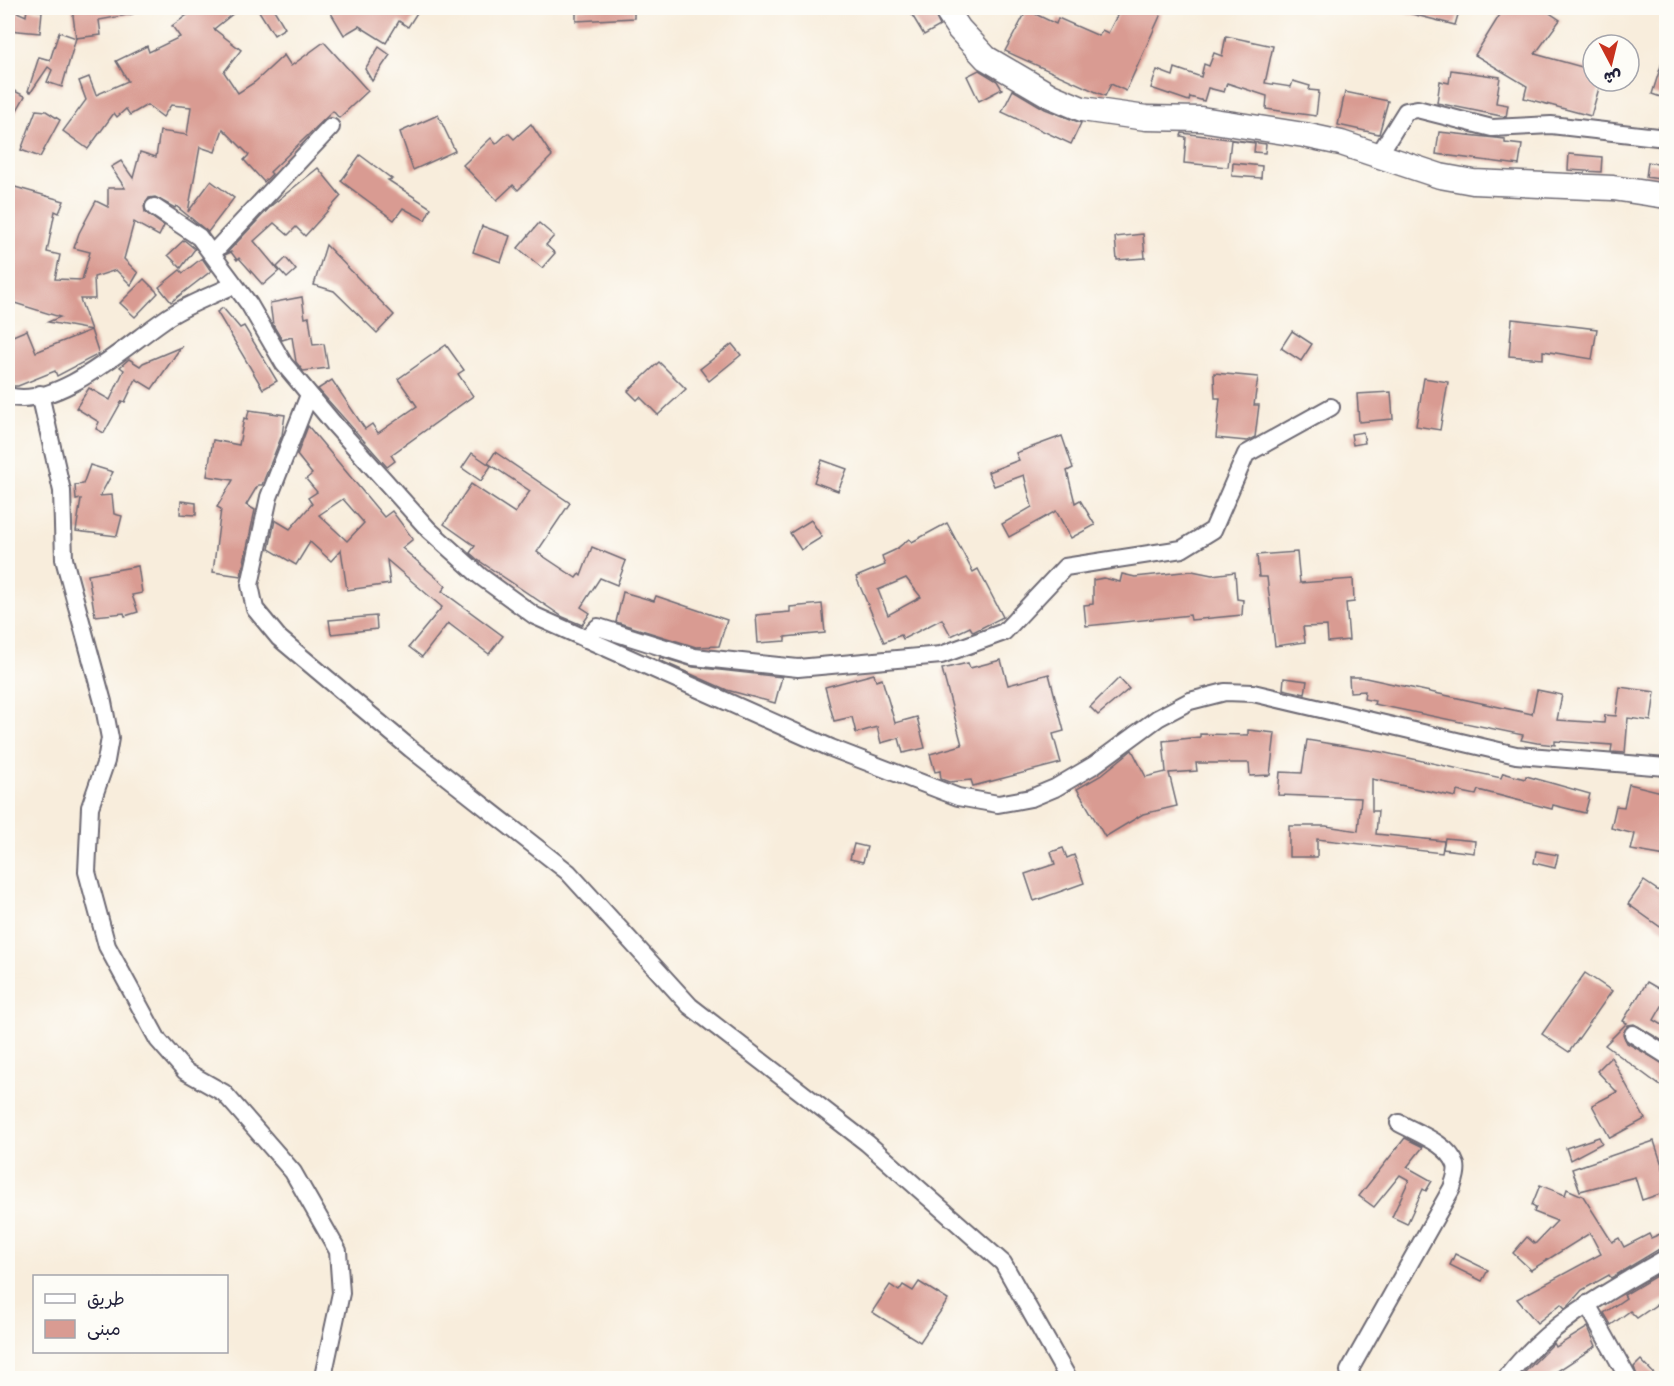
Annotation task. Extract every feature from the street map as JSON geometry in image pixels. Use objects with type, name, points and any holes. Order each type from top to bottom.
[{"type":"main road","points":[[945,8],[959,29],[986,58],[1052,96],[1082,109],[1146,118],[1201,119],[1259,126],[1341,143],[1440,176],[1473,182],[1613,188],[1666,196]]},
{"type":"street","points":[[1378,156],[1406,111],[1417,109],[1492,128],[1551,125],[1666,138]]},
{"type":"street","points":[[212,254],[331,127]]},
{"type":"street","points":[[154,207],[199,237],[249,304],[284,364],[309,395],[429,530],[480,576],[535,616],[831,748],[958,797],[998,804],[1031,798],[1055,788],[1094,765],[1158,718],[1190,701],[1225,692],[1253,693],[1516,755],[1666,767]]},
{"type":"street","points":[[8,396],[21,399],[72,385],[170,316],[234,285]]},
{"type":"street","points":[[40,394],[62,491],[64,559],[103,702],[110,738],[106,761],[90,807],[87,872],[107,946],[158,1040],[185,1071],[224,1093],[293,1172],[338,1251],[341,1293],[324,1372],[325,1378]]},
{"type":"street","points":[[309,395],[269,497],[249,585],[255,609],[279,638],[411,749],[568,872],[690,1006],[867,1143],[1003,1263],[1068,1378]]},
{"type":"street","points":[[586,639],[598,627],[694,657],[798,668],[941,655],[1004,632],[1065,567],[1182,549],[1213,530],[1246,454],[1331,407]]},
{"type":"street","points":[[1633,1034],[1666,1055]]},
{"type":"street","points":[[1350,1376],[1452,1188],[1457,1173],[1456,1163],[1443,1148],[1399,1123]]},
{"type":"street","points":[[1506,1378],[1527,1351],[1587,1304],[1666,1258]]},
{"type":"street","points":[[1587,1304],[1628,1378]]},
{"type":"building","points":[[8,8],[26,16],[27,9],[42,11],[40,33],[8,30]]},
{"type":"building","points":[[72,8],[132,8],[133,14],[99,20],[101,35],[76,38]]},
{"type":"building","points":[[176,8],[240,8],[214,29],[241,50],[224,72],[238,93],[255,82],[284,55],[291,66],[324,42],[368,91],[339,118],[333,111],[270,172],[272,174],[264,182],[244,160],[249,155],[223,129],[215,152],[200,147],[188,212],[211,181],[234,198],[208,232],[176,206],[175,208],[155,197],[149,198],[144,206],[145,212],[164,226],[159,236],[134,222],[124,259],[138,273],[131,285],[116,270],[94,277],[95,299],[80,299],[91,330],[48,322],[60,317],[8,301],[8,185],[64,201],[59,213],[55,211],[47,252],[60,255],[55,279],[82,280],[90,252],[74,248],[79,233],[96,201],[108,207],[108,188],[125,188],[111,167],[121,161],[133,178],[140,152],[156,157],[160,131],[187,135],[191,107],[171,105],[163,117],[147,105],[130,115],[126,109],[117,117],[114,113],[88,149],[63,131],[86,100],[79,81],[89,77],[96,95],[128,81],[116,61],[147,46],[149,52],[180,37],[172,26],[187,15]]},
{"type":"building","points":[[257,8],[273,8],[285,28],[274,35]]},
{"type":"building","points":[[328,8],[420,8],[408,27],[399,21],[386,43],[359,26],[344,35]]},
{"type":"building","points":[[576,8],[634,8],[634,18],[576,21]]},
{"type":"building","points":[[925,8],[931,8],[940,26],[924,35],[912,15]]},
{"type":"building","points":[[1121,8],[1147,8],[1161,14],[1126,91],[1111,84],[1105,96],[1005,51],[1027,10],[1056,24],[1058,18],[1099,36],[1102,30],[1108,33]]},
{"type":"building","points":[[1405,8],[1460,8],[1455,25],[1404,12]]},
{"type":"building","points":[[1504,8],[1542,8],[1560,20],[1535,54],[1581,67],[1581,93],[1598,93],[1591,116],[1524,98],[1527,86],[1475,55]]},
{"type":"building","points":[[59,32],[76,38],[62,87],[47,82],[52,70],[48,67],[31,92],[28,91],[39,57],[50,60]]},
{"type":"building","points":[[1226,36],[1273,46],[1265,83],[1291,87],[1293,81],[1310,86],[1309,90],[1319,91],[1316,116],[1266,109],[1267,96],[1227,83],[1224,92],[1208,88],[1204,101],[1190,97],[1189,101],[1151,88],[1157,70],[1173,76],[1175,68],[1201,77],[1204,64],[1209,66],[1214,53],[1222,56]]},
{"type":"building","points":[[379,47],[390,55],[372,81],[365,69]]},
{"type":"building","points":[[1664,56],[1666,56],[1666,99],[1652,94]]},
{"type":"building","points":[[979,70],[997,81],[1002,89],[979,101],[967,76]]},
{"type":"building","points":[[1451,70],[1500,77],[1496,103],[1508,105],[1506,117],[1437,103],[1440,81],[1449,83]]},
{"type":"building","points":[[8,88],[25,96],[8,126]]},
{"type":"building","points":[[1013,90],[1045,109],[1081,123],[1071,144],[1002,112]]},
{"type":"building","points":[[1345,92],[1388,101],[1379,134],[1338,125]]},
{"type":"building","points":[[36,110],[46,111],[60,120],[40,157],[21,150]]},
{"type":"building","points":[[438,115],[455,151],[413,170],[400,132]]},
{"type":"building","points":[[531,124],[552,156],[518,190],[513,185],[497,200],[463,165],[491,138],[496,144],[508,133],[514,139]]},
{"type":"building","points":[[1439,132],[1505,139],[1505,143],[1522,145],[1519,165],[1436,154]]},
{"type":"building","points":[[1182,133],[1266,144],[1265,153],[1254,152],[1255,143],[1231,140],[1228,167],[1184,163],[1186,137],[1181,136]]},
{"type":"building","points":[[1569,154],[1602,157],[1601,172],[1568,170]]},
{"type":"building","points":[[360,155],[392,179],[388,180],[431,208],[425,220],[403,208],[394,220],[341,181]]},
{"type":"building","points":[[1648,162],[1666,166],[1666,180],[1646,177]]},
{"type":"building","points":[[1233,163],[1262,166],[1261,178],[1232,176]]},
{"type":"building","points":[[318,168],[341,196],[305,236],[296,227],[288,235],[274,223],[254,241],[279,271],[263,285],[239,258],[237,260],[231,252],[225,255],[272,205]]},
{"type":"building","points":[[539,223],[554,236],[546,245],[555,253],[542,268],[518,248]]},
{"type":"building","points":[[482,226],[510,236],[501,262],[473,252]]},
{"type":"building","points":[[1143,234],[1145,258],[1117,260],[1115,237]]},
{"type":"building","points":[[184,240],[195,249],[181,268],[168,255]]},
{"type":"building","points":[[326,245],[394,315],[377,333],[334,291],[314,285]]},
{"type":"building","points":[[202,258],[211,271],[171,302],[159,287],[180,270],[183,273]]},
{"type":"building","points":[[286,258],[296,270],[287,278],[277,267]]},
{"type":"building","points":[[144,279],[158,293],[135,317],[120,303]]},
{"type":"building","points":[[302,297],[305,318],[309,317],[313,345],[324,344],[328,368],[303,371],[296,362],[292,337],[282,340],[273,325],[270,303]]},
{"type":"building","points":[[223,308],[240,328],[244,326],[277,381],[263,389],[217,312]]},
{"type":"building","points":[[1512,319],[1597,329],[1592,359],[1543,351],[1543,359],[1509,356]]},
{"type":"building","points":[[27,330],[36,352],[91,330],[99,354],[57,376],[55,371],[18,386],[8,386],[8,338]]},
{"type":"building","points":[[1292,331],[1312,344],[1301,361],[1281,348]]},
{"type":"building","points":[[732,344],[741,355],[709,381],[700,369]]},
{"type":"building","points":[[446,345],[464,370],[458,374],[473,396],[391,455],[395,461],[387,467],[318,389],[332,380],[365,429],[372,424],[378,433],[417,406],[398,379]]},
{"type":"building","points":[[181,347],[152,389],[136,379],[125,402],[122,401],[104,433],[96,429],[99,422],[76,408],[89,388],[110,400],[124,370],[120,367],[129,359],[140,366]]},
{"type":"building","points":[[659,362],[686,389],[658,415],[640,397],[637,400],[628,391]]},
{"type":"building","points":[[1214,373],[1258,377],[1254,405],[1259,405],[1255,437],[1247,441],[1216,438],[1220,398],[1215,398]]},
{"type":"building","points":[[1424,378],[1448,382],[1440,430],[1416,426]]},
{"type":"building","points":[[1391,392],[1393,419],[1359,422],[1357,394]]},
{"type":"building","points":[[249,410],[285,415],[282,435],[262,485],[258,485],[246,505],[255,510],[241,576],[213,572],[221,509],[217,507],[233,480],[207,476],[213,440],[239,445],[244,418],[247,419]]},
{"type":"building","points":[[308,426],[384,517],[392,511],[413,539],[402,548],[446,586],[442,591],[503,636],[489,654],[448,623],[422,657],[409,647],[442,607],[387,560],[390,584],[347,590],[341,550],[331,561],[310,542],[296,565],[269,549],[275,520],[290,529],[312,504],[308,498],[317,492],[306,479],[312,474],[297,455]],"holes":[[[343,499],[364,523],[347,541],[319,515]]]},
{"type":"building","points":[[1363,432],[1365,443],[1353,445],[1351,434]]},
{"type":"building","points":[[1062,436],[1073,468],[1067,471],[1075,503],[1080,500],[1095,525],[1071,538],[1056,511],[1009,537],[1002,524],[1032,507],[1024,475],[994,486],[988,472],[1019,460],[1016,453]]},
{"type":"building","points":[[495,452],[570,503],[537,552],[576,578],[579,574],[581,576],[592,547],[626,561],[617,585],[600,578],[581,607],[590,613],[582,625],[563,617],[478,560],[470,553],[475,546],[444,524],[471,484],[515,513],[530,491],[488,463]]},
{"type":"building","points":[[472,453],[491,466],[481,481],[462,468]]},
{"type":"building","points":[[822,460],[847,469],[838,491],[814,482]]},
{"type":"building","points":[[90,465],[113,472],[100,496],[112,495],[114,514],[122,516],[117,536],[76,531],[81,499],[76,500],[75,485],[83,484]]},
{"type":"building","points":[[181,501],[196,503],[196,515],[180,514]]},
{"type":"building","points":[[811,520],[822,537],[801,550],[790,533]]},
{"type":"building","points":[[947,523],[973,572],[978,569],[1003,617],[973,632],[970,627],[951,636],[942,619],[903,639],[901,635],[884,642],[856,577],[885,565],[882,556],[895,550],[909,539],[912,542]],"holes":[[[906,578],[921,597],[888,615],[878,590]]]},
{"type":"building","points":[[1297,552],[1300,583],[1353,579],[1354,602],[1346,603],[1349,640],[1328,642],[1327,626],[1303,627],[1305,642],[1275,646],[1267,577],[1259,577],[1257,555]]},
{"type":"building","points":[[138,566],[142,593],[132,595],[138,612],[125,616],[124,613],[95,616],[88,575]]},
{"type":"building","points":[[1192,571],[1212,575],[1235,572],[1237,599],[1243,600],[1242,615],[1191,620],[1190,615],[1086,626],[1084,605],[1093,604],[1093,580],[1104,578],[1120,582],[1122,574],[1135,577]]},
{"type":"building","points":[[623,592],[654,601],[656,596],[727,620],[719,646],[696,647],[616,622]]},
{"type":"building","points":[[822,604],[825,633],[785,637],[785,641],[758,643],[756,615],[790,612],[790,607]]},
{"type":"building","points":[[376,616],[377,629],[331,634],[329,620]]},
{"type":"building","points":[[660,657],[693,667],[782,677],[775,703],[727,690],[659,660]]},
{"type":"building","points":[[1001,660],[1008,685],[1049,674],[1064,731],[1053,734],[1061,763],[973,786],[971,780],[949,782],[941,779],[940,771],[935,772],[930,754],[962,745],[942,669],[968,663],[970,668]]},
{"type":"building","points":[[874,674],[876,681],[882,679],[895,723],[917,717],[925,748],[903,753],[899,738],[881,743],[877,727],[856,733],[852,717],[834,721],[825,687]]},
{"type":"building","points":[[1349,677],[1361,677],[1532,714],[1537,690],[1562,695],[1557,720],[1604,723],[1605,715],[1616,716],[1620,687],[1655,692],[1651,721],[1628,718],[1625,753],[1611,752],[1612,745],[1555,741],[1555,745],[1521,740],[1523,735],[1374,704],[1375,701],[1364,699],[1365,691],[1350,692]]},
{"type":"building","points":[[1119,678],[1129,689],[1098,715],[1090,707]]},
{"type":"building","points":[[1284,678],[1307,681],[1305,694],[1283,689]]},
{"type":"building","points":[[1248,730],[1275,733],[1270,775],[1250,776],[1249,763],[1196,763],[1197,771],[1169,773],[1177,806],[1143,814],[1105,837],[1077,789],[1100,776],[1132,750],[1146,777],[1166,772],[1163,741],[1200,737],[1200,734],[1248,735]]},
{"type":"building","points":[[1307,740],[1381,752],[1501,778],[1503,773],[1525,779],[1526,776],[1590,794],[1585,813],[1553,805],[1552,809],[1478,790],[1476,795],[1457,791],[1456,797],[1372,779],[1372,811],[1378,811],[1376,834],[1444,841],[1442,853],[1317,839],[1317,857],[1289,857],[1289,826],[1326,826],[1358,831],[1361,798],[1278,795],[1280,772],[1302,773]]},
{"type":"building","points":[[1629,784],[1666,793],[1666,856],[1631,850],[1635,834],[1611,828],[1616,806],[1624,807]]},
{"type":"building","points":[[1445,838],[1475,841],[1474,853],[1443,849]]},
{"type":"building","points":[[854,844],[867,847],[863,862],[850,859]]},
{"type":"building","points":[[1063,848],[1067,858],[1074,855],[1084,883],[1034,901],[1025,874],[1055,864],[1051,852]]},
{"type":"building","points":[[1536,851],[1558,855],[1555,868],[1534,863]]},
{"type":"building","points":[[1644,881],[1666,896],[1666,931],[1628,904]]},
{"type":"building","points":[[1585,973],[1612,991],[1569,1052],[1542,1034]]},
{"type":"building","points":[[1647,982],[1666,993],[1666,999],[1654,1020],[1666,1027],[1666,1043],[1634,1024],[1628,1025],[1623,1034],[1627,1043],[1666,1065],[1666,1090],[1605,1045],[1627,1023],[1623,1021]]},
{"type":"building","points":[[1611,1057],[1645,1119],[1610,1138],[1592,1105],[1617,1092],[1597,1071]]},
{"type":"building","points":[[1599,1137],[1602,1143],[1570,1160],[1566,1148]]},
{"type":"building","points":[[1405,1138],[1423,1147],[1407,1167],[1432,1181],[1426,1191],[1423,1189],[1407,1224],[1392,1217],[1409,1180],[1400,1175],[1374,1207],[1359,1196]]},
{"type":"building","points":[[1654,1141],[1666,1177],[1666,1192],[1642,1200],[1635,1177],[1580,1191],[1572,1169]]},
{"type":"building","points":[[1540,1185],[1565,1195],[1567,1189],[1583,1196],[1612,1242],[1619,1238],[1624,1247],[1649,1234],[1651,1238],[1660,1234],[1666,1245],[1611,1278],[1609,1275],[1582,1290],[1568,1306],[1565,1308],[1561,1304],[1537,1323],[1517,1299],[1601,1254],[1590,1233],[1531,1270],[1513,1253],[1527,1237],[1535,1244],[1557,1221],[1534,1212],[1536,1207],[1532,1205]]},
{"type":"building","points":[[1455,1254],[1488,1270],[1482,1281],[1450,1265]]},
{"type":"building","points":[[1666,1270],[1666,1298],[1637,1318],[1630,1311],[1611,1325],[1604,1313],[1626,1298],[1624,1295]]},
{"type":"building","points":[[919,1282],[948,1300],[920,1342],[872,1312],[890,1285],[899,1291],[903,1285],[913,1291]]},
{"type":"building","points":[[1588,1327],[1596,1346],[1547,1378],[1519,1378],[1554,1343],[1556,1347]]},
{"type":"building","points":[[1641,1360],[1658,1378],[1638,1378],[1634,1367]]}]
